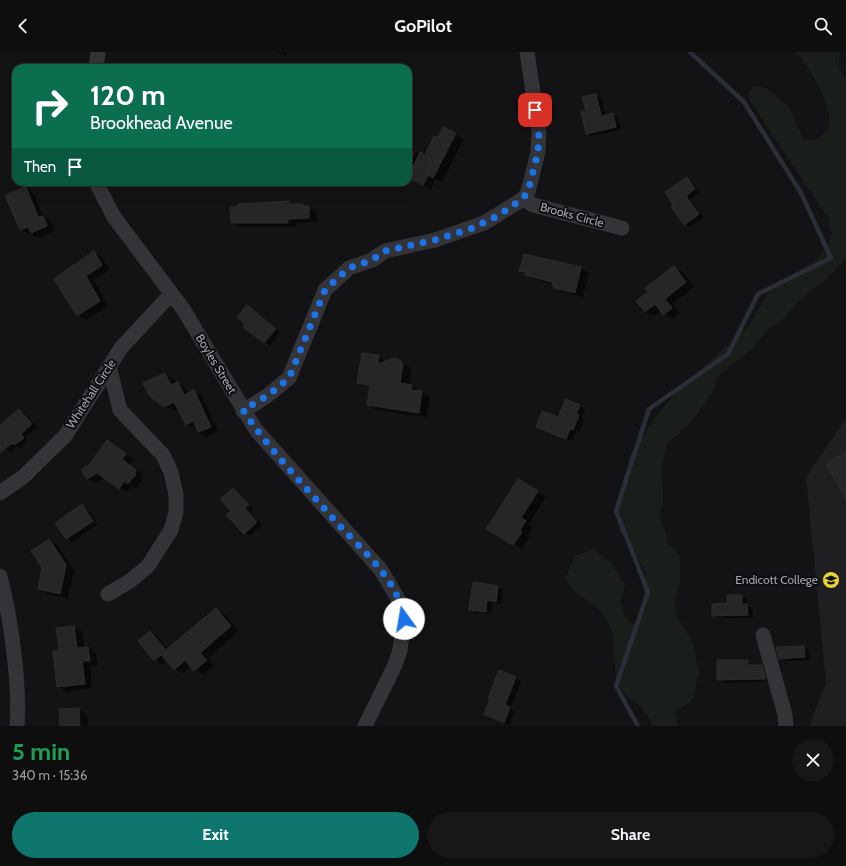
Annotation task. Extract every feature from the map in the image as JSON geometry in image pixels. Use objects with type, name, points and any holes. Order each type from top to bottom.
[{"type":"street","points":[[96,64],[98,52]]},
{"type":"street","points":[[243,410],[267,396],[289,378],[325,290],[349,268],[372,260],[385,251],[435,240],[473,228],[499,215],[522,199],[528,192],[534,175],[539,132],[527,52]]},
{"type":"street","name":"Boyles Street","points":[[98,186],[114,217],[183,309],[256,430],[281,460],[381,570],[401,604],[404,619],[400,650],[395,665],[365,726]]},
{"type":"street","name":"Brooks Circle","points":[[522,199],[533,204],[622,228]]},
{"type":"street","name":"Whitehall Circle","points":[[0,503],[3,490],[23,477],[65,436],[121,348],[171,294]]},
{"type":"street","points":[[108,594],[130,581],[148,566],[171,530],[176,512],[176,495],[171,472],[166,461],[154,444],[127,419],[120,410],[109,366]]},
{"type":"street","points":[[0,576],[11,642],[18,707],[17,726]]},
{"type":"street","points":[[763,635],[785,716],[786,726]]},
{"type":"shaded area","points":[[797,52],[840,52],[839,68],[846,80],[846,258],[829,277],[799,301],[780,323],[770,327],[753,348],[718,376],[712,393],[690,424],[667,443],[662,467],[663,501],[660,516],[669,544],[680,556],[680,583],[675,600],[677,617],[686,630],[694,647],[699,671],[694,698],[685,706],[675,710],[678,726],[652,726],[644,710],[621,689],[616,672],[614,644],[610,626],[606,618],[596,607],[574,591],[565,578],[575,556],[593,549],[612,564],[625,585],[621,602],[625,618],[632,624],[639,622],[642,613],[646,574],[631,546],[619,530],[616,518],[616,505],[631,453],[657,415],[680,388],[748,327],[771,288],[816,260],[826,249],[832,235],[828,218],[750,101],[749,93],[752,87],[765,87],[790,108],[803,139],[814,140],[822,135],[829,125],[828,111],[822,93]]},
{"type":"shaded area","name":"Endicott College","points":[[846,419],[846,726],[809,726],[826,683],[806,477]]},
{"type":"building","points":[[596,94],[601,116],[613,113],[616,127],[586,134],[581,112],[586,111],[582,97]]},
{"type":"building","points":[[443,127],[456,133],[433,178],[428,175],[423,185],[412,179],[412,169],[420,152],[425,155],[434,136],[438,138]]},
{"type":"building","points":[[687,177],[695,189],[686,196],[699,214],[684,225],[671,206],[673,204],[665,192]]},
{"type":"building","points":[[26,187],[38,217],[43,216],[47,226],[31,233],[28,227],[20,230],[5,195]]},
{"type":"building","points":[[289,201],[289,204],[303,204],[303,206],[309,206],[309,218],[288,219],[288,223],[231,223],[230,207],[238,207],[238,204]]},
{"type":"building","points":[[94,251],[102,265],[86,276],[100,301],[77,316],[54,279]]},
{"type":"building","points":[[524,254],[581,267],[575,293],[554,288],[552,282],[525,275],[526,272],[519,271]]},
{"type":"building","points":[[674,266],[686,282],[665,299],[672,308],[663,315],[655,304],[645,312],[636,301],[648,292],[645,288]]},
{"type":"building","points":[[247,305],[276,329],[264,343],[243,327],[245,324],[237,317]]},
{"type":"building","points":[[362,353],[379,355],[378,364],[394,358],[400,360],[403,364],[400,383],[412,385],[411,390],[422,391],[419,413],[367,405],[370,385],[357,383]]},
{"type":"building","points":[[165,373],[171,385],[178,382],[184,395],[194,390],[211,427],[198,432],[193,421],[186,425],[174,402],[164,407],[149,395],[143,383]]},
{"type":"building","points":[[566,399],[580,405],[576,414],[579,415],[573,430],[570,429],[566,439],[536,427],[542,411],[558,417]]},
{"type":"building","points":[[19,409],[32,424],[21,434],[24,438],[14,445],[12,443],[0,453],[0,425]]},
{"type":"building","points":[[107,440],[126,454],[122,459],[136,470],[134,473],[136,474],[128,484],[124,481],[119,489],[97,473],[87,479],[81,470],[89,465]]},
{"type":"building","points":[[846,452],[846,499],[826,464]]},
{"type":"building","points":[[518,479],[538,491],[521,518],[526,521],[520,530],[522,532],[513,545],[486,529]]},
{"type":"building","points":[[233,488],[249,505],[245,508],[257,522],[244,534],[226,515],[231,511],[220,499]]},
{"type":"building","points":[[82,504],[93,521],[66,539],[55,523]]},
{"type":"building","points":[[49,539],[66,565],[60,594],[38,589],[42,568],[31,551]]},
{"type":"building","points":[[473,582],[498,586],[496,602],[487,600],[486,612],[469,610]]},
{"type":"building","points":[[727,595],[742,595],[742,604],[747,604],[748,615],[712,616],[712,604],[728,603]]},
{"type":"building","points":[[216,608],[231,626],[200,653],[207,660],[194,671],[185,660],[174,670],[161,655],[154,661],[138,641],[150,631],[166,650]]},
{"type":"building","points":[[74,626],[77,648],[88,647],[90,661],[82,661],[85,684],[57,687],[53,651],[59,650],[56,628]]},
{"type":"building","points":[[804,646],[805,657],[779,659],[776,647]]},
{"type":"building","points":[[717,660],[748,660],[748,665],[762,665],[766,679],[717,680]]},
{"type":"building","points":[[499,670],[516,677],[505,705],[510,707],[504,723],[484,714],[490,699],[488,698]]},
{"type":"building","points":[[79,708],[80,726],[60,726],[59,709]]},
{"type":"waterway","points":[[638,726],[616,686],[648,592],[616,511],[649,409],[728,354],[758,294],[831,258],[801,193],[744,102],[690,52]]},
{"type":"place","name":"Endicott College","points":[[831,580]]},
{"type":"route","points":[[404,619],[401,604],[394,589],[381,570],[281,460],[256,430],[243,410],[267,396],[289,378],[325,290],[349,268],[372,260],[385,251],[435,240],[473,228],[499,215],[522,199],[528,192],[534,175],[538,152],[539,132],[535,110]]}]
